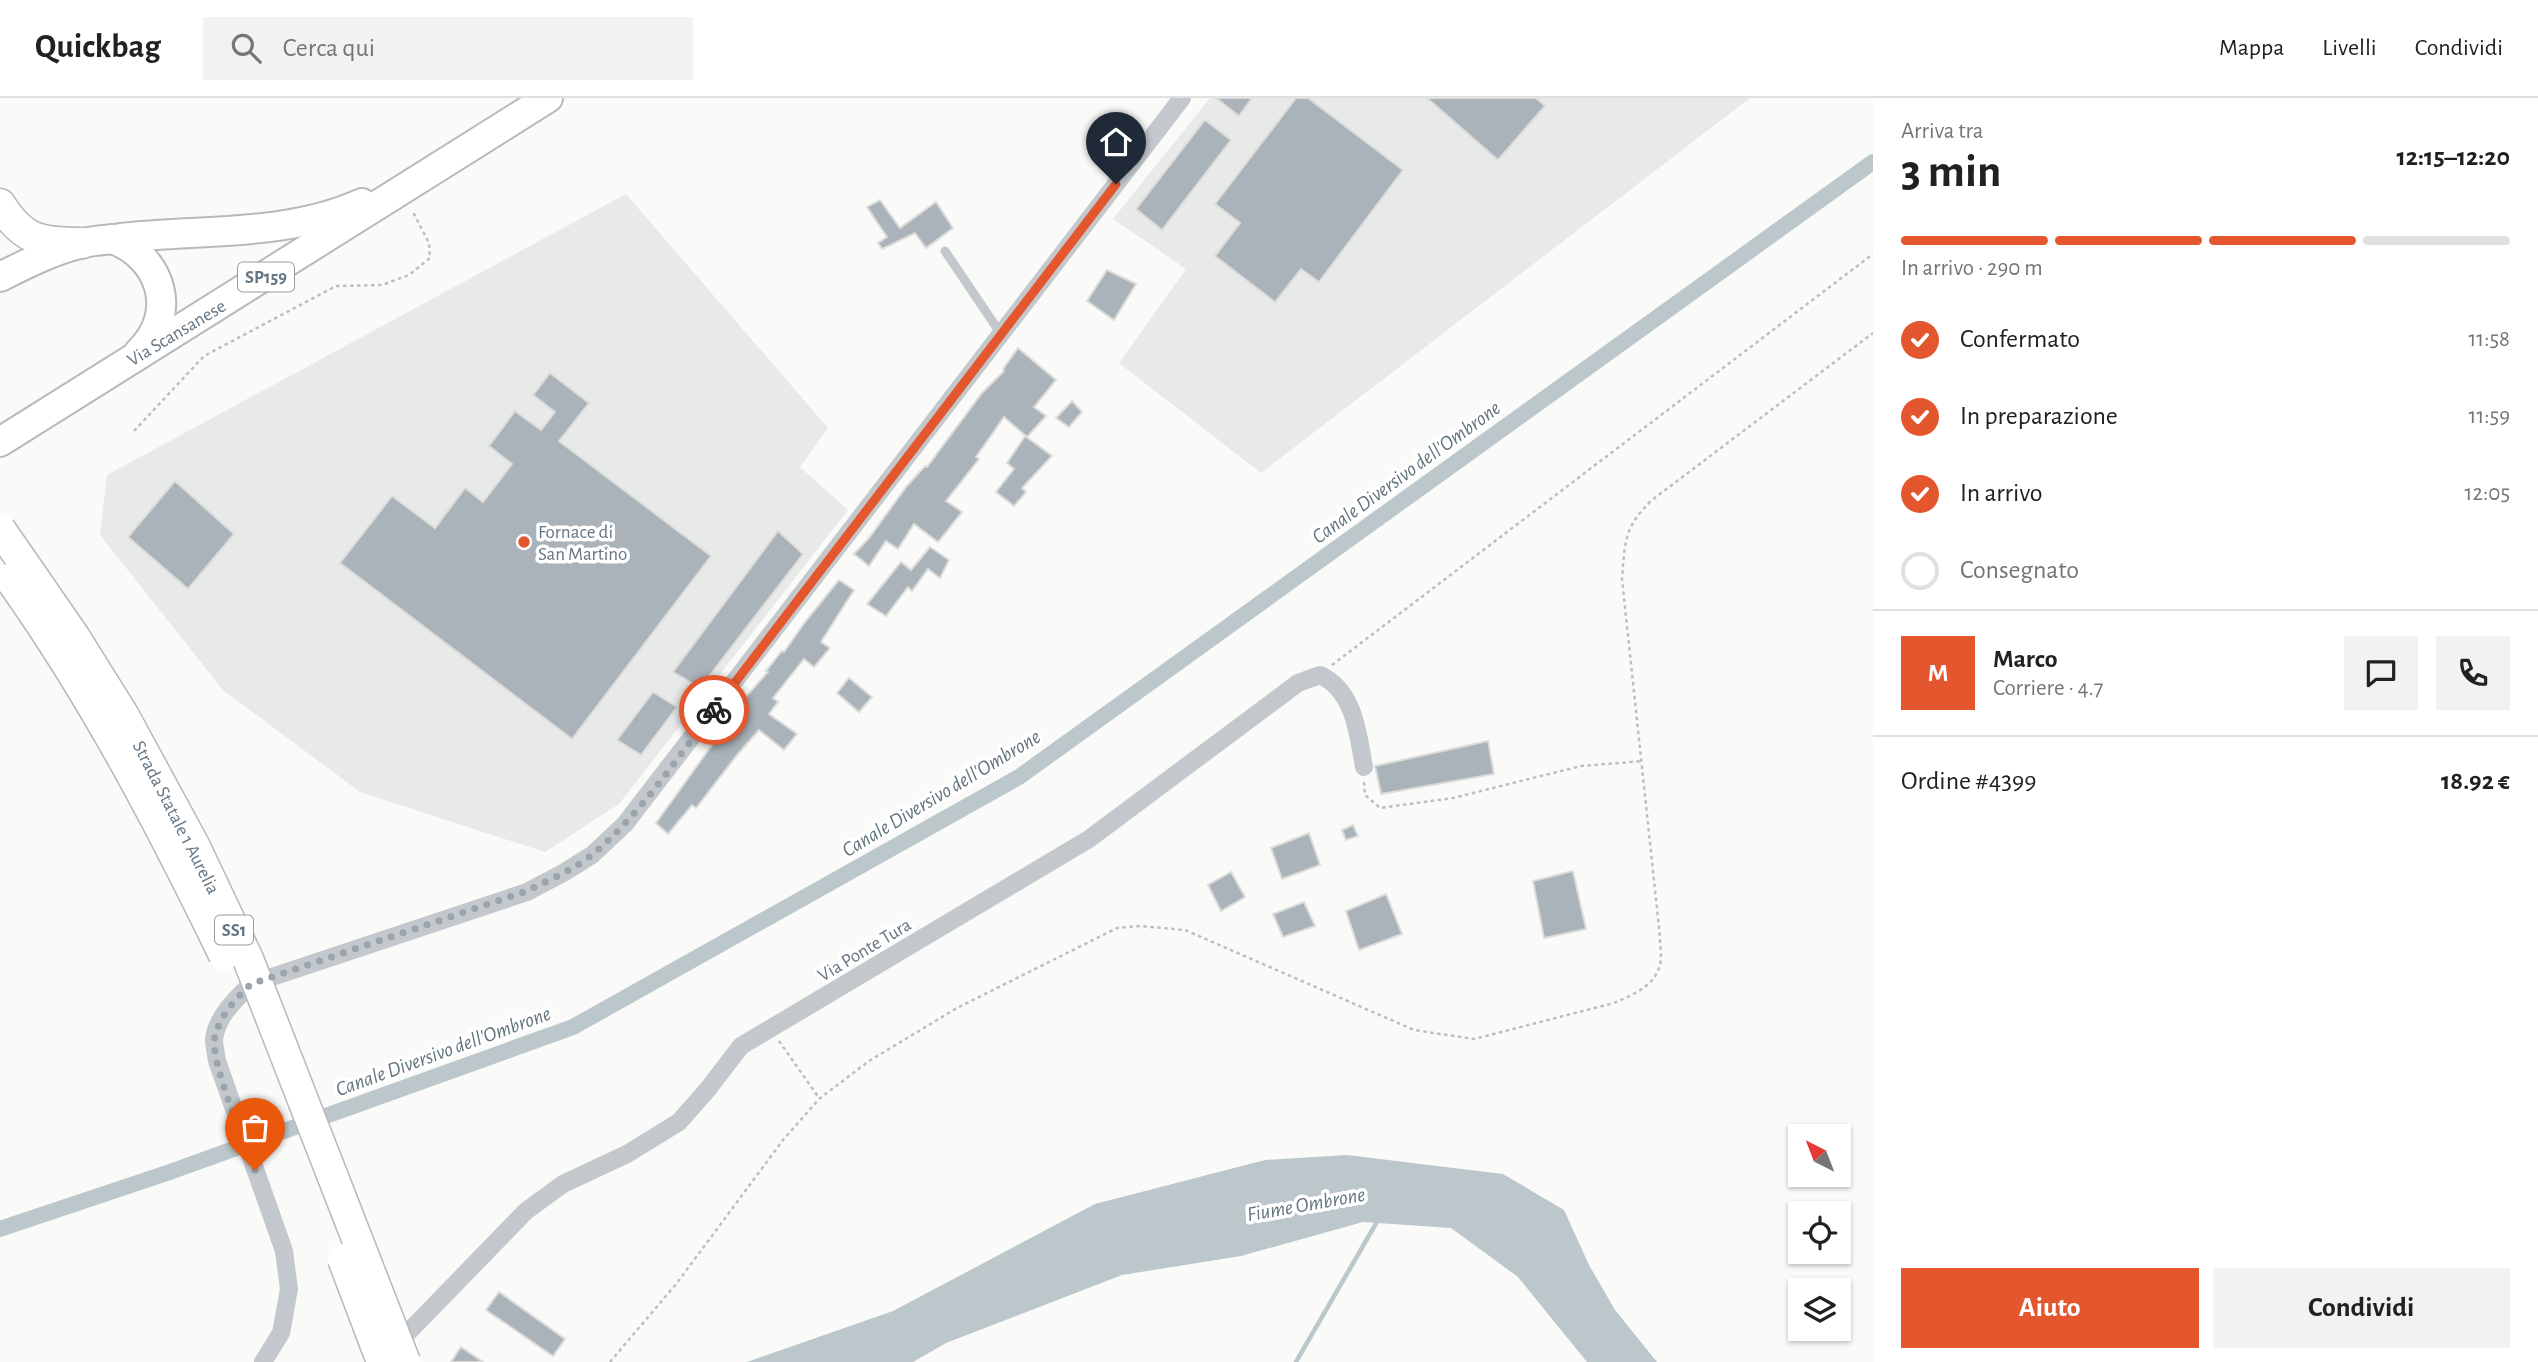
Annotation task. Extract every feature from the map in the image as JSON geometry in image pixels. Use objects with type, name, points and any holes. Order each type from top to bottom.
[{"type":"highway","points":[[0,204],[16,226],[29,235],[46,243],[82,243]]},
{"type":"highway","name":"Strada Statale 1 Aurelia","points":[[0,530],[74,636],[117,704],[194,845],[248,959],[405,1362]]},
{"type":"highway","name":"Strada Statale 1 Aurelia","points":[[0,564],[79,684],[139,785],[229,965],[381,1362]]},
{"type":"main road","name":"Via Scansanese","points":[[0,442],[548,98]]},
{"type":"main road","name":"Via Scansanese","points":[[0,277],[82,243],[163,234],[281,227],[346,210],[412,184]]},
{"type":"main road","name":"SP159","points":[[112,239],[141,255],[154,272],[160,293],[157,326],[146,345],[129,360]]},
{"type":"street","points":[[263,1362],[281,1333],[289,1289],[284,1251],[216,1061],[215,1039],[227,1011],[251,984],[527,891],[592,855],[625,824],[1182,98]]},
{"type":"street","points":[[1325,677],[1353,712],[1364,768]]},
{"type":"street","name":"Via Ponte Tura","points":[[381,1362],[526,1211],[564,1184],[627,1154],[679,1122],[741,1046],[1089,839],[1298,683],[1325,677]]},
{"type":"lane","points":[[945,251],[1001,334]]},
{"type":"path","points":[[134,431],[204,356],[337,286],[382,285],[410,275],[430,258],[429,243],[412,184]]},
{"type":"path","points":[[1325,677],[1873,254]]},
{"type":"path","points":[[610,1362],[677,1283],[783,1140],[820,1099],[869,1060],[957,1008],[1117,928],[1140,926],[1185,930],[1414,1030],[1474,1039],[1614,1003],[1636,994],[1650,983],[1660,965],[1660,937],[1622,579],[1625,540],[1635,516],[1652,500],[1873,333]]},
{"type":"path","points":[[1364,768],[1365,795],[1380,808],[1453,798],[1581,766],[1643,761]]},
{"type":"path","points":[[780,1042],[820,1099]]},
{"type":"shaded area","points":[[1210,98],[1750,98],[1261,473],[1119,363],[1186,269],[1113,219]]},
{"type":"shaded area","name":"Fornace di San Martino","points":[[626,194],[828,428],[800,467],[848,510],[619,804],[545,852],[360,792],[223,690],[100,535],[107,475]]},
{"type":"water","name":"Fiume Ombrone","points":[[1347,1155],[1503,1174],[1564,1210],[1589,1265],[1615,1310],[1657,1362],[1587,1362],[1518,1277],[1451,1228],[1363,1222],[1241,1256],[1122,1275],[946,1343],[913,1362],[747,1362],[893,1311],[1095,1204],[1265,1160]]},
{"type":"building","points":[[1216,98],[1252,98],[1239,116]]},
{"type":"building","points":[[1296,98],[1308,98],[1403,170],[1319,282],[1301,269],[1275,302],[1215,256],[1240,223],[1215,204]]},
{"type":"building","points":[[1427,98],[1536,98],[1545,106],[1498,160]]},
{"type":"building","points":[[1205,120],[1231,140],[1162,230],[1136,209]]},
{"type":"building","points":[[880,200],[900,228],[936,202],[953,228],[926,248],[915,233],[882,249],[878,243],[887,237],[867,207]]},
{"type":"building","points":[[1107,270],[1136,284],[1114,320],[1087,301]]},
{"type":"building","points":[[1018,348],[1056,380],[1034,407],[1046,416],[1027,437],[1004,417],[976,457],[979,459],[946,501],[962,512],[938,542],[914,524],[898,549],[886,541],[869,566],[854,554],[907,486],[925,466],[927,467],[982,393],[1004,371]]},
{"type":"building","name":"Fornace di San Martino","points":[[550,373],[589,403],[559,441],[711,556],[572,739],[340,563],[392,496],[435,528],[465,488],[483,502],[512,464],[489,446],[515,411],[541,430],[555,412],[533,395]]},
{"type":"building","points":[[1072,401],[1082,412],[1069,427],[1056,418]]},
{"type":"building","points":[[1025,436],[1052,456],[1022,488],[1026,492],[1014,506],[996,492],[1014,469],[1007,463]]},
{"type":"building","points":[[175,481],[234,534],[188,589],[128,537]]},
{"type":"building","points":[[778,531],[803,554],[700,688],[673,672]]},
{"type":"building","points":[[930,547],[949,560],[940,578],[928,569],[912,591],[908,587],[886,616],[867,604],[901,562],[911,570]]},
{"type":"building","points":[[839,580],[854,590],[821,642],[830,648],[814,667],[804,659],[773,698],[778,702],[769,714],[797,734],[784,750],[759,730],[696,808],[692,805],[668,834],[656,823],[746,702],[743,700]]},
{"type":"building","points":[[849,678],[872,697],[859,712],[837,693]]},
{"type":"building","points":[[653,692],[677,707],[641,755],[617,740]]},
{"type":"building","points":[[1488,741],[1494,774],[1381,794],[1375,766]]},
{"type":"building","points":[[1353,825],[1358,836],[1346,840],[1342,830]]},
{"type":"building","points":[[1309,833],[1320,865],[1282,879],[1271,848]]},
{"type":"building","points":[[1573,871],[1586,929],[1544,938],[1533,881]]},
{"type":"building","points":[[1231,872],[1245,897],[1221,911],[1208,885]]},
{"type":"building","points":[[1386,894],[1402,934],[1359,950],[1346,911]]},
{"type":"building","points":[[1304,902],[1315,926],[1283,937],[1273,914]]},
{"type":"building","points":[[499,1292],[565,1339],[553,1356],[486,1310]]},
{"type":"building","points":[[461,1347],[483,1362],[451,1362]]},
{"type":"waterway","name":"Canale Diversivo dell'Ombrone","points":[[0,1229],[167,1173],[573,1027],[1019,777],[1873,162]]},
{"type":"waterway","points":[[1296,1362],[1378,1220]]},
{"type":"way so far","points":[[255,1170],[216,1061],[215,1039],[222,1019],[232,1003],[251,984],[527,891],[563,873],[592,855],[625,824],[714,710]]},
{"type":"place","name":"Fornace di San Martino","points":[[524,542]]},
{"type":"route","points":[[714,710],[1116,184]]}]
